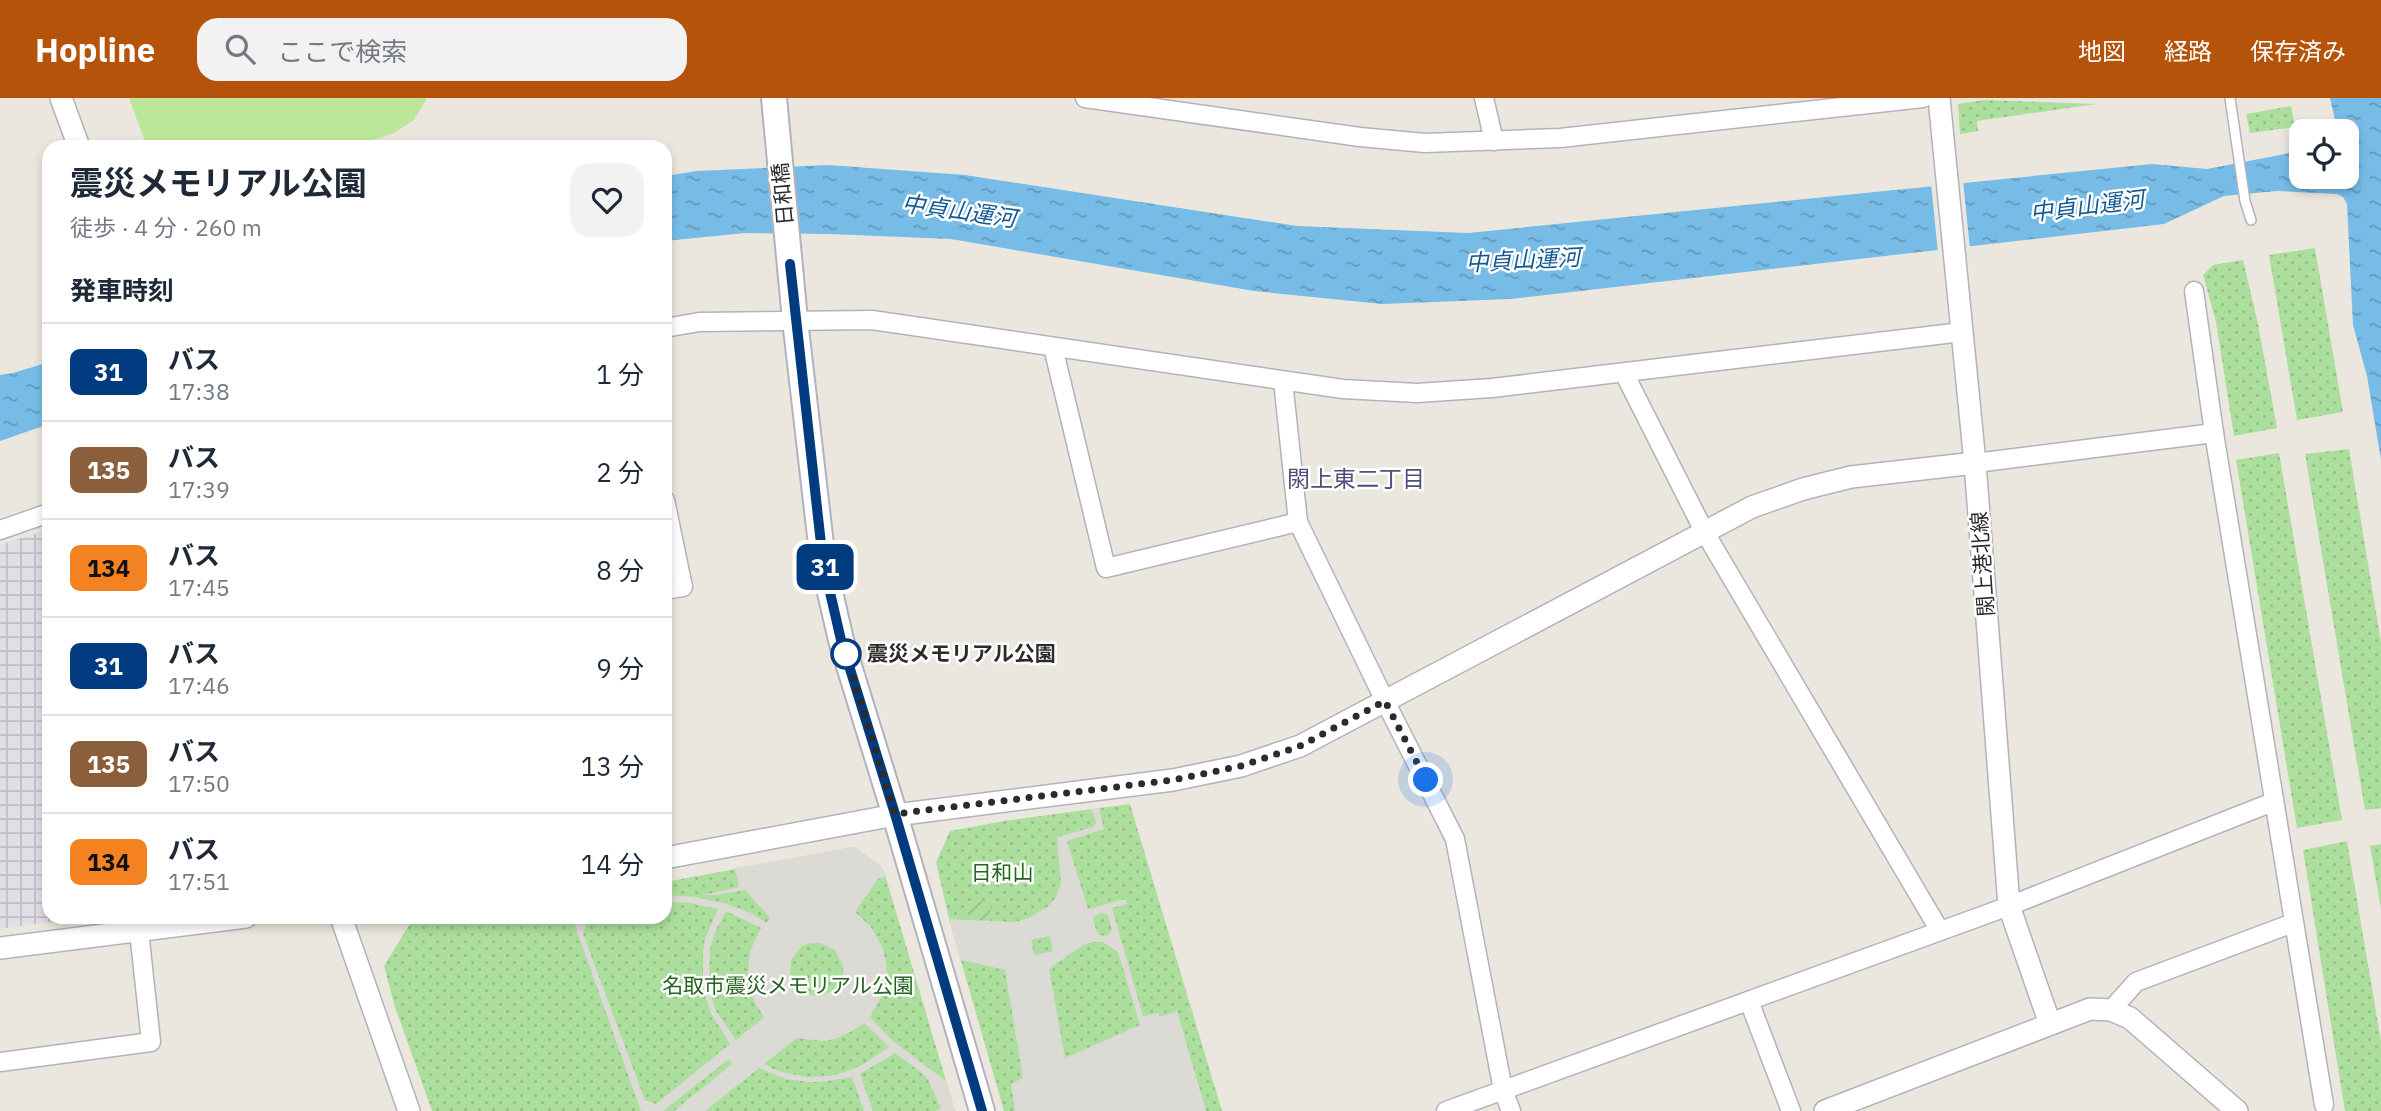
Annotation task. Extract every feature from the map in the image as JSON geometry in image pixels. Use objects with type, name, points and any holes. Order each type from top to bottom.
[{"type":"main road","name":"日和橋","points":[[774,98],[795,320],[823,562],[841,640],[982,1111]]},
{"type":"street","points":[[61,98],[76,140]]},
{"type":"street","points":[[1085,98],[1131,101],[1360,137],[1425,143],[1560,138],[1923,98]]},
{"type":"street","points":[[1484,98],[1494,141]]},
{"type":"street","name":"閖上港北線","points":[[1939,98],[1975,463],[2009,906],[2050,1024]]},
{"type":"street","points":[[2194,291],[2220,443],[2273,802],[2324,1105]]},
{"type":"street","points":[[672,327],[699,322],[872,320],[1343,389],[1417,393],[1492,388],[1962,332]]},
{"type":"street","points":[[1053,347],[1107,568],[1298,522]]},
{"type":"street","points":[[1625,373],[1704,531],[1940,931]]},
{"type":"street","points":[[1283,380],[1298,522],[1455,839],[1503,1090],[1511,1111]]},
{"type":"street","points":[[672,857],[895,814],[1173,780],[1241,766],[1300,746],[1704,531],[1752,507],[1804,489],[1851,477],[1975,463],[2220,443]]},
{"type":"street","points":[[0,530],[42,515]]},
{"type":"street","points":[[672,534],[683,587],[672,589]]},
{"type":"street","points":[[1446,1111],[2009,906],[2273,802]]},
{"type":"street","points":[[2111,1010],[2136,982],[2293,923]]},
{"type":"street","points":[[0,948],[192,924]]},
{"type":"street","points":[[343,924],[409,1111]]},
{"type":"street","points":[[0,1062],[151,1042],[139,931]]},
{"type":"street","points":[[1749,1001],[1791,1111]]},
{"type":"street","points":[[1825,1111],[2090,1009],[2111,1010],[2130,1018],[2237,1111]]},
{"type":"lane","points":[[2230,98],[2245,201],[2251,220]]},
{"type":"shaded area","points":[[42,531],[42,923],[0,929],[0,545]]},
{"type":"shaded area","points":[[1099,808],[1104,829],[1067,841],[1088,909],[1125,899],[1127,904],[1112,908],[1143,1016],[1158,1013],[1160,1017],[1177,1011],[1206,1111],[1015,1111],[1011,1084],[1023,1078],[1005,970],[961,960],[949,919],[1015,922],[1029,918],[1047,907],[1055,899],[1061,884],[1057,837],[1093,827],[1096,823],[1092,809]],"holes":[[[1101,913],[1108,915],[1112,930],[1107,936],[1099,935],[1095,927],[1093,917]],[[1050,936],[1053,951],[1034,955],[1031,940]],[[1103,942],[1118,952],[1140,1025],[1065,1058],[1049,969],[1083,945]]]},
{"type":"shaded area","points":[[854,847],[883,868],[885,877],[878,879],[855,912],[877,937],[883,949],[887,969],[883,994],[870,1017],[894,1042],[946,1081],[955,1111],[935,1111],[941,1108],[928,1080],[895,1053],[860,1074],[873,1111],[864,1111],[852,1077],[808,1082],[786,1079],[759,1068],[705,1111],[674,1111],[732,1064],[729,1059],[663,1111],[641,1111],[574,924],[587,924],[583,934],[645,1100],[656,1104],[730,1044],[711,1013],[703,989],[705,939],[718,909],[672,902],[672,895],[696,897],[727,904],[753,914],[766,923],[770,918],[745,890],[703,895],[739,887],[735,868]],"holes":[[[726,911],[761,928],[750,951],[747,981],[755,1003],[764,1017],[736,1040],[716,1011],[709,980],[710,950],[714,934]],[[820,943],[835,950],[843,966],[843,975],[835,990],[819,997],[801,992],[790,978],[791,960],[802,946]],[[864,1023],[889,1047],[851,1070],[831,1076],[806,1077],[778,1071],[764,1064],[797,1038],[822,1041],[835,1039]]]},
{"type":"green space","points":[[129,98],[426,98],[414,120],[394,133],[373,140],[144,140]]},
{"type":"green space","points":[[1984,100],[2096,104],[1977,121],[1978,131],[1960,134],[1958,104]]},
{"type":"green space","points":[[2291,106],[2293,119],[2289,119],[2289,128],[2250,133],[2246,114]]},
{"type":"green space","points":[[2315,248],[2343,412],[2297,420],[2269,255]]},
{"type":"green space","points":[[2243,260],[2277,428],[2234,436],[2216,322],[2203,275],[2213,265]]},
{"type":"green space","points":[[2349,449],[2381,642],[2381,808],[2365,810],[2305,454]]},
{"type":"green space","points":[[2279,453],[2342,820],[2297,828],[2236,460]]},
{"type":"green space","name":"名取市震災メモリアル公園","points":[[1130,804],[1222,1111],[1004,1111],[949,919],[936,862],[950,831]]},
{"type":"green space","points":[[2347,841],[2381,1041],[2381,1111],[2345,1111],[2303,850]]},
{"type":"green space","points":[[2381,844],[2381,909],[2370,846]]},
{"type":"green space","name":"名取市震災メモリアル公園","points":[[854,847],[883,868],[955,1111],[432,1111],[394,1004],[384,966],[410,924],[672,924],[672,881]]},
{"type":"green space","points":[[971,900],[991,903],[990,922],[968,920]]},
{"type":"water","name":"中貞山運河","points":[[2330,98],[2381,98],[2381,460],[2367,376],[2353,325],[2347,204],[2343,197],[2337,194],[2277,191],[2224,196],[2164,224],[1510,299],[1382,304],[1254,291],[951,239],[745,233],[672,240],[672,175],[697,171],[828,165],[965,175],[1297,226],[1468,233],[2152,164],[2207,169],[2289,152],[2289,189],[2359,189],[2359,119],[2335,119]]},
{"type":"water","points":[[42,364],[42,426],[0,441],[0,375]]},
{"type":"pier","points":[[1963,180],[1970,249],[1938,253],[1931,183]]},
{"type":"bus line","name":"31","points":[[790,264],[823,562],[841,640],[982,1111]]},
{"type":"place","name":"震災メモリアル公園","points":[[846,654]]},
{"type":"district","name":"閖上東二丁目","points":[[1356,479]]},
{"type":"route","points":[[846,654],[895,814],[1173,780],[1241,766],[1300,746],[1385,701],[1426,780]]},
{"type":"park label","name":"日和山","points":[[1002,873]]}]
